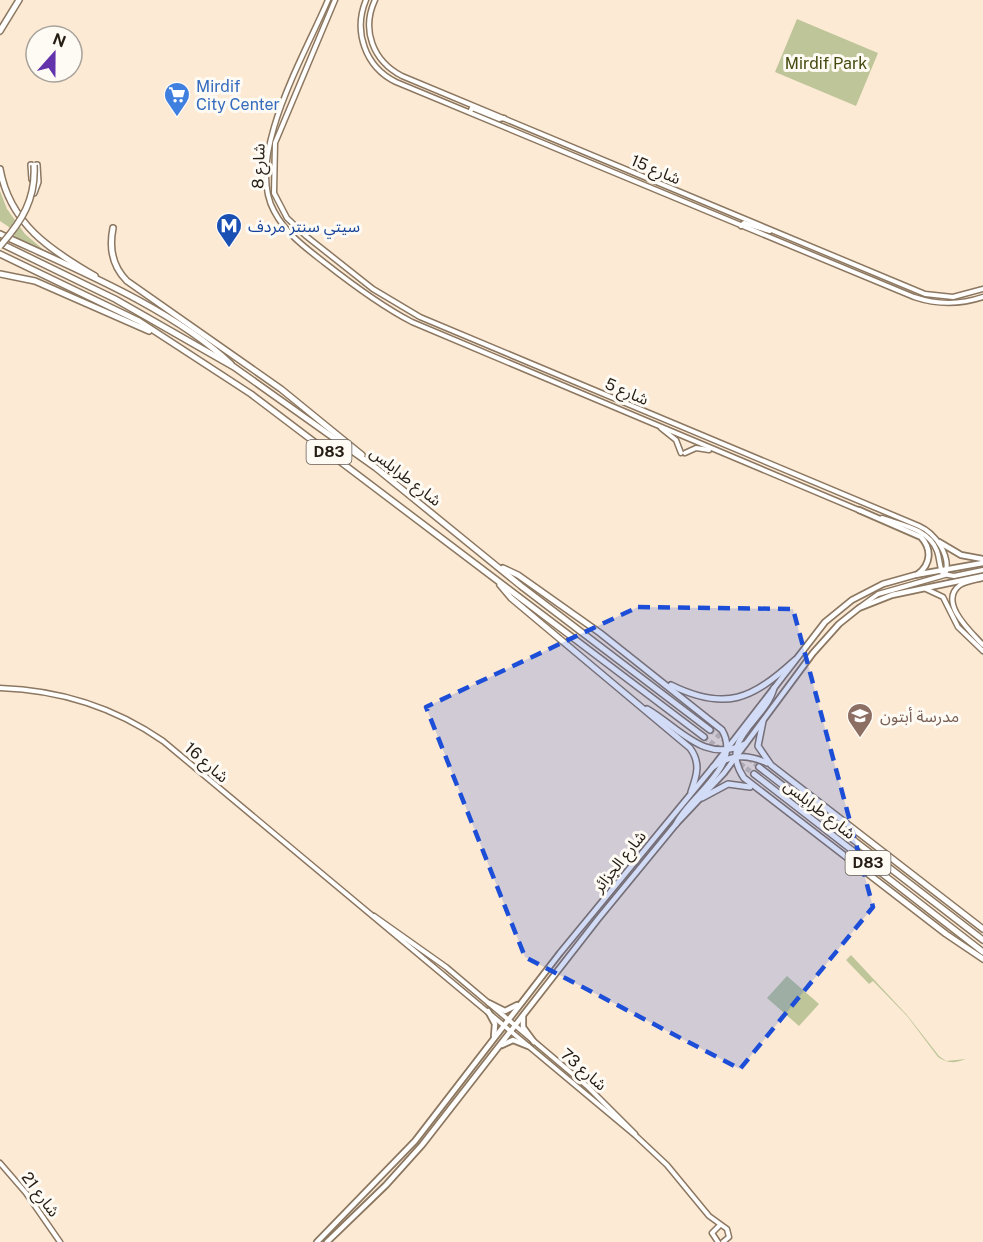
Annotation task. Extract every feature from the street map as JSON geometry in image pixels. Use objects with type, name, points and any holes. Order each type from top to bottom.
[{"type":"highway","points":[[0,31],[19,0]]},
{"type":"highway","points":[[0,244],[21,220],[34,193],[34,165]]},
{"type":"highway","points":[[0,169],[10,201],[38,239],[119,291],[186,330],[234,367]]},
{"type":"highway","points":[[113,228],[111,244],[113,260],[126,281],[281,389],[339,434],[376,468]]},
{"type":"highway","points":[[0,234],[119,291]]},
{"type":"highway","name":"شارع طرابلس","points":[[0,244],[115,299],[234,367],[376,468],[496,565],[710,730]]},
{"type":"highway","name":"شارع طرابلس","points":[[0,254],[107,304],[154,332],[284,418],[704,737]]},
{"type":"highway","points":[[0,274],[35,281],[154,332]]},
{"type":"highway","points":[[496,565],[518,575],[584,621],[720,728],[727,750],[725,759],[676,824]]},
{"type":"highway","points":[[498,581],[511,598],[687,745],[695,756],[697,773],[691,792]]},
{"type":"highway","points":[[658,679],[703,698],[736,699],[766,685],[795,660]]},
{"type":"highway","points":[[774,688],[771,698],[741,737],[736,749],[742,775],[756,790],[983,959]]},
{"type":"highway","points":[[643,707],[697,745],[727,750],[736,749],[745,744]]},
{"type":"highway","points":[[763,721],[758,746],[771,765]]},
{"type":"highway","points":[[713,767],[725,759],[736,757],[752,757],[771,765],[983,929]]},
{"type":"highway","name":"شارع طرابلس","points":[[759,767],[983,940]]},
{"type":"highway","name":"شارع طرابلس","points":[[754,774],[983,952]]},
{"type":"highway","points":[[702,798],[728,784],[739,783],[756,790]]},
{"type":"main road","points":[[859,510],[917,534],[924,541],[928,550],[928,560],[925,567],[915,575]]},
{"type":"main road","points":[[939,542],[961,555],[983,561]]},
{"type":"main road","name":"شارع الجزائر","points":[[316,1242],[405,1153],[522,1002],[727,750],[825,622],[852,600],[883,584],[915,575],[944,572],[983,561]]},
{"type":"main road","name":"شارع الجزائر","points":[[327,1242],[411,1158],[524,1012],[676,824],[702,798],[736,757],[819,646],[839,624],[859,608],[883,598],[983,577]]},
{"type":"main road","points":[[489,1004],[505,1011],[522,1002]]},
{"type":"main road","points":[[488,1011],[495,1024],[494,1039]]},
{"type":"main road","points":[[524,1012],[523,1027],[534,1042]]},
{"type":"main road","points":[[497,1048],[513,1040],[528,1046]]},
{"type":"street","name":"شارع 8","points":[[288,231],[273,209],[268,195],[268,145],[328,0]]},
{"type":"street","name":"شارع 8","points":[[294,225],[283,212],[274,193],[274,147],[335,0]]},
{"type":"street","name":"شارع 15","points":[[366,0],[360,20],[364,46],[375,66],[387,77],[741,226],[937,303],[961,303],[983,297]]},
{"type":"street","name":"شارع 15","points":[[374,2],[369,20],[369,36],[374,51],[389,68],[402,76],[888,279],[940,297],[960,297],[983,290]]},
{"type":"street","points":[[470,112],[472,108],[499,119],[505,118]]},
{"type":"street","points":[[741,226],[744,223],[765,231],[771,230]]},
{"type":"street","name":"شارع 5","points":[[294,225],[373,289],[430,322],[919,526],[939,542]]},
{"type":"street","name":"شارع 5","points":[[288,231],[351,283],[412,322],[859,510],[926,535],[935,547],[944,572]]},
{"type":"street","points":[[867,277],[885,283],[888,279]]},
{"type":"street","points":[[351,283],[356,280],[373,289]]},
{"type":"street","points":[[660,427],[676,440],[683,453],[700,448],[720,452]]},
{"type":"street","points":[[939,542],[944,572]]},
{"type":"street","points":[[859,608],[878,594],[944,572],[983,570]]},
{"type":"street","points":[[983,577],[961,585],[953,597],[959,617],[983,651]]},
{"type":"street","points":[[914,590],[931,590],[943,597],[958,627],[980,644]]},
{"type":"street","name":"شارع 16","points":[[0,688],[38,690],[78,699],[137,724],[179,753],[369,913],[488,1011],[506,1023]]},
{"type":"street","name":"شارع 16","points":[[369,913],[435,958],[489,1004],[512,1029]]},
{"type":"street","name":"شارع 73","points":[[512,1029],[534,1042],[588,1087],[674,1173],[709,1216],[727,1229],[729,1239]]},
{"type":"street","name":"شارع 73","points":[[512,1029],[528,1046],[635,1134]]},
{"type":"street","name":"شارع 21","points":[[0,1163],[26,1193],[60,1242]]},
{"type":"street","name":"شارع 73","points":[[709,1216],[713,1239],[718,1242]]},
{"type":"street","points":[[712,1231],[721,1225]]},
{"type":"street","points":[[723,1242],[729,1239]]},
{"type":"highlighted area","points":[[638,607],[793,609],[873,907],[740,1069],[525,957],[426,707]]},
{"type":"green space","name":"Mirdif Park","points":[[797,19],[878,53],[856,106],[775,72]]},
{"type":"green space","points":[[0,191],[7,209],[25,234],[52,257],[16,238],[9,227],[0,221]]},
{"type":"green space","points":[[851,955],[907,1015],[939,1056],[946,1061],[966,1059],[952,1062],[945,1061],[938,1057],[907,1016],[873,981],[869,984],[846,960]]},
{"type":"green space","points":[[787,976],[819,1004],[799,1026],[767,998]]},
{"type":"tunnel","points":[[710,730],[727,742]]},
{"type":"tunnel","points":[[704,737],[754,774]]},
{"type":"tunnel","points":[[737,749],[759,767]]},
{"type":"place","name":"Mirdif City Center","points":[[177,118]]},
{"type":"place","name":"سيتي سنتر مردف","points":[[229,249]]},
{"type":"place","name":"مدرسة أبتون","points":[[860,739]]}]
